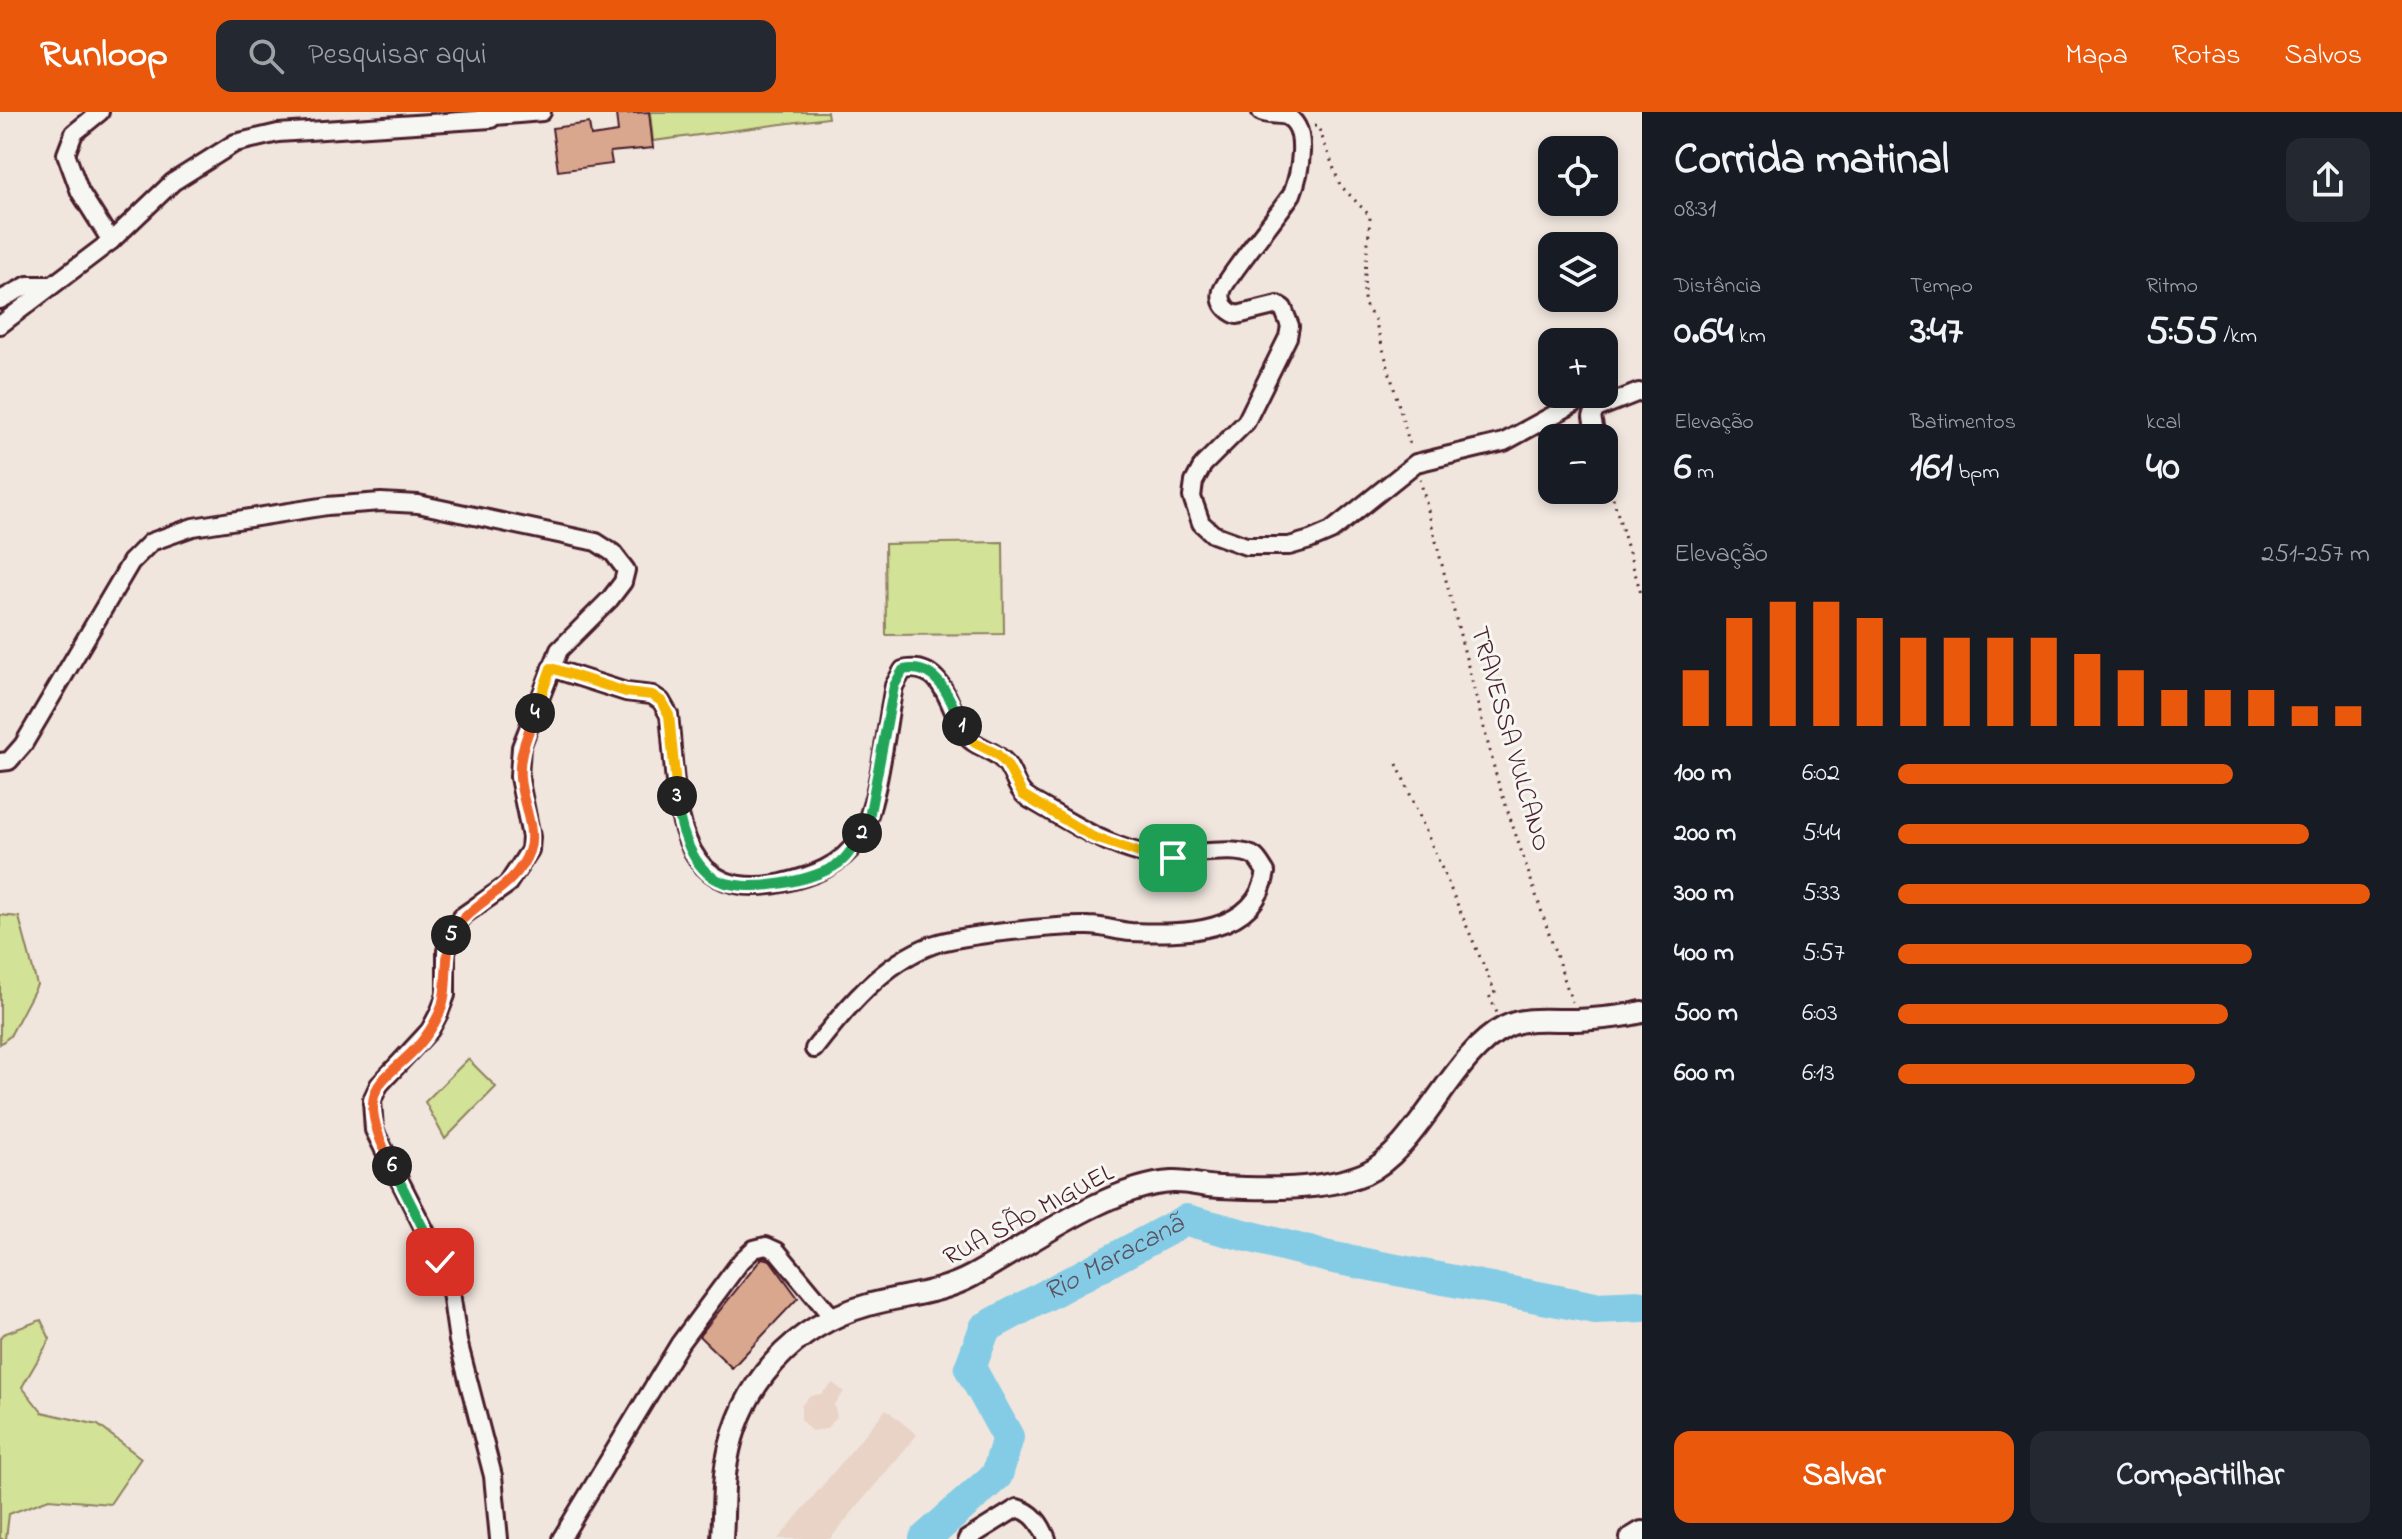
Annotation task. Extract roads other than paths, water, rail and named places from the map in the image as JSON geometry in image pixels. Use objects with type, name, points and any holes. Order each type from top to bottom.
[{"type":"main road","points":[[1632,1539],[1642,1533]]},
{"type":"street","points":[[100,112],[74,133],[66,154],[80,192],[111,241]]},
{"type":"street","points":[[462,112],[491,119]]},
{"type":"street","points":[[0,325],[111,241],[173,182],[235,143],[278,133],[491,119],[542,112]]},
{"type":"street","points":[[1261,112],[1286,116],[1296,128],[1302,148],[1299,178],[1292,194],[1222,290],[1224,306],[1237,315],[1278,305],[1288,316],[1288,337],[1246,422],[1203,465],[1194,482],[1192,497],[1201,523],[1213,534],[1246,546],[1266,548],[1300,543],[1331,531],[1416,463],[1504,442],[1566,408]]},
{"type":"street","points":[[0,300],[28,285],[53,285]]},
{"type":"street","points":[[1618,391],[1640,392]]},
{"type":"street","points":[[1593,424],[1592,417],[1596,409],[1640,392]]},
{"type":"street","points":[[0,762],[9,761],[23,745],[131,562],[151,542],[193,527],[327,506],[381,502],[418,504],[596,542],[613,553],[626,570],[623,582],[559,650],[521,747],[519,777],[531,837],[530,850],[507,885],[461,917],[446,951],[446,995],[439,1013],[430,1030],[379,1085],[372,1100],[374,1130],[449,1278],[458,1341],[493,1476],[499,1539]]},
{"type":"street","points":[[551,668],[626,692],[652,695],[661,701],[669,715],[683,832],[696,858],[714,878],[739,886],[766,886],[800,879],[843,861],[869,818],[894,686],[903,670],[915,667],[934,676],[949,696],[965,734],[1007,765],[1023,795],[1093,837],[1140,853],[1173,858],[1230,850],[1254,857],[1266,872],[1263,888],[1254,905],[1230,923],[1162,932],[1064,927],[933,944],[906,958],[875,983],[845,1010],[814,1049]]},
{"type":"street","name":"RUA SÃO MIGUEL","points":[[722,1539],[726,1462],[744,1403],[774,1360],[796,1340],[832,1317],[868,1304],[952,1287],[1132,1190],[1173,1182],[1220,1187],[1330,1183],[1368,1172],[1404,1140],[1473,1056],[1503,1028],[1530,1021],[1579,1020],[1642,1012]]},
{"type":"street","points":[[561,1539],[680,1343],[754,1249],[766,1246],[777,1251],[832,1317]]},
{"type":"street","points":[[967,1539],[1017,1508],[1028,1511],[1047,1539]]},
{"type":"waterway","name":"Rio Maracanã","points":[[925,1539],[997,1475],[1008,1437],[970,1368],[985,1328],[1186,1220],[1329,1257],[1595,1308],[1642,1306]]}]
